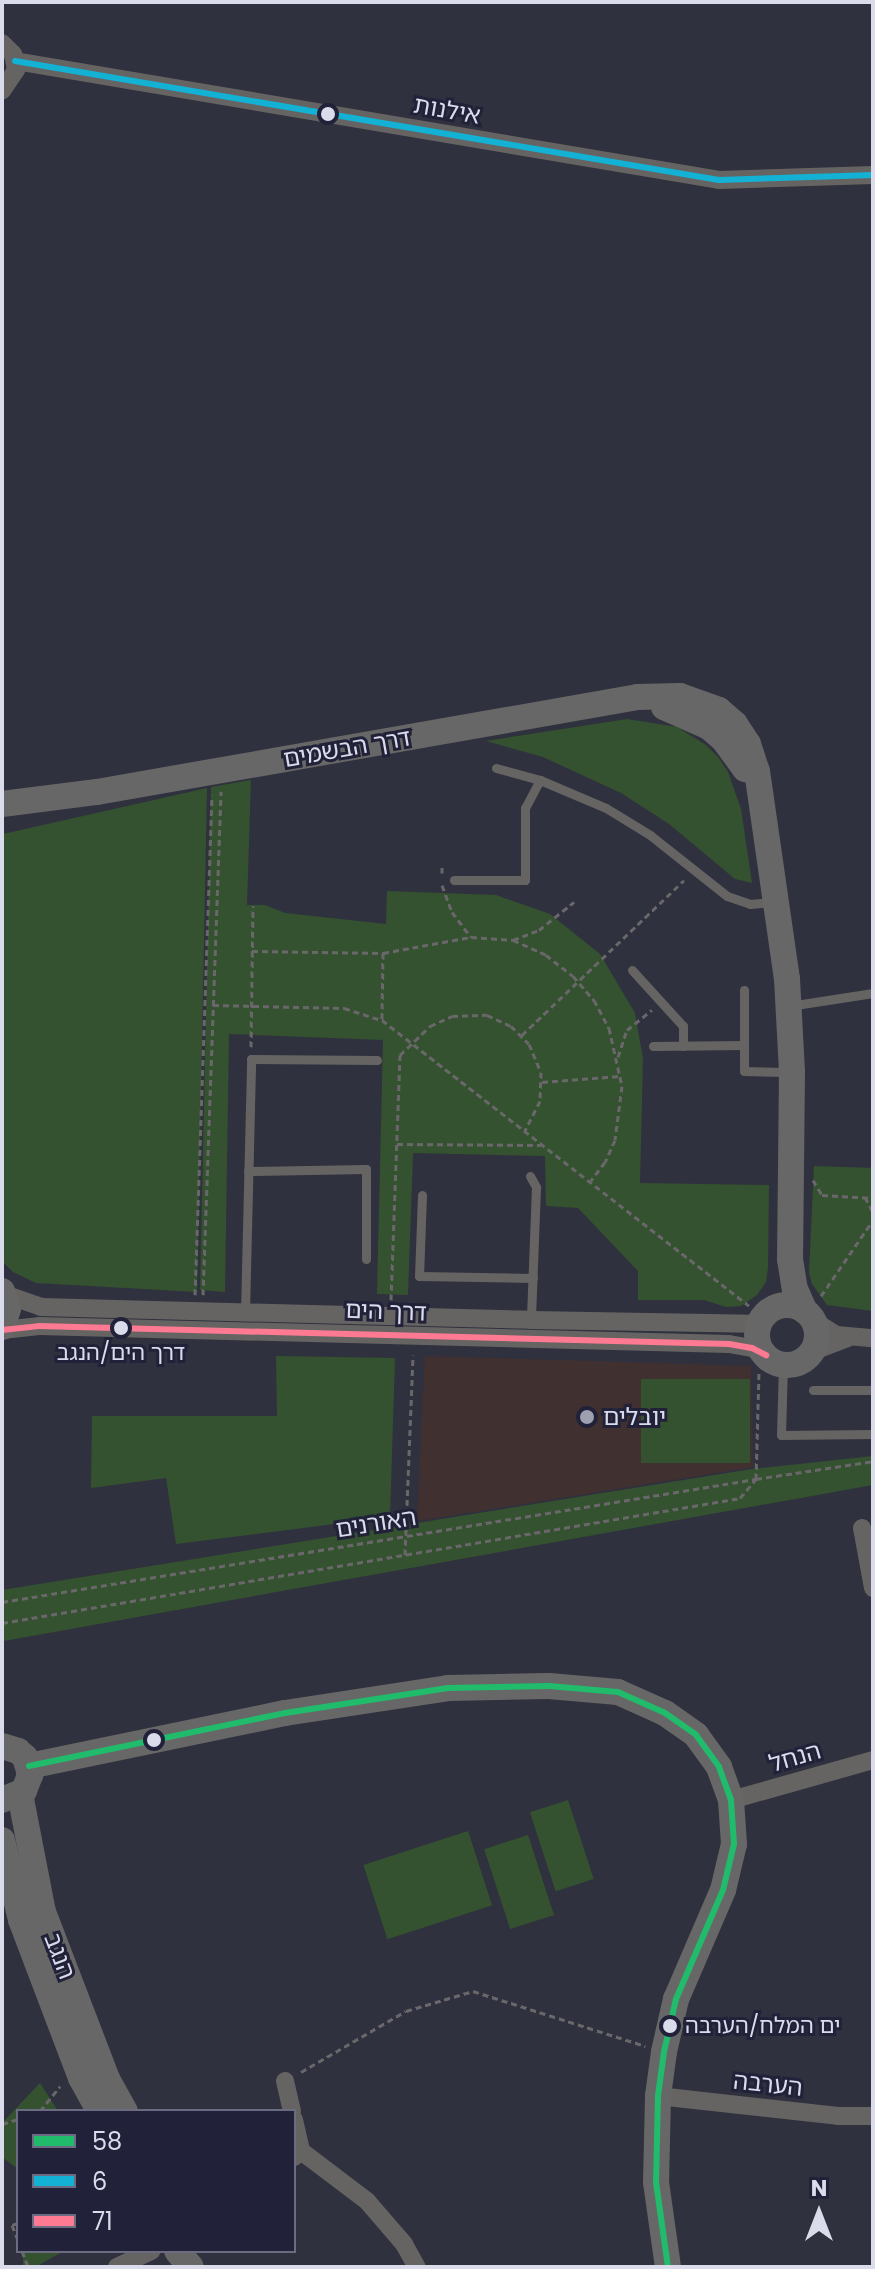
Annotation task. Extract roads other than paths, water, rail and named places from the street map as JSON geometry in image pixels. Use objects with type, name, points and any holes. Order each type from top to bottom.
[{"type":"street","points":[[2,43],[15,61],[13,78],[2,91]]},
{"type":"street","name":"אילנות","points":[[15,61],[719,180],[873,175]]},
{"type":"street","name":"דרך הבשמים","points":[[3,814],[97,792],[597,705],[657,705],[692,717],[731,749],[762,806],[789,1006],[792,1072],[790,1259],[787,1278],[766,1316]]},
{"type":"street","name":"דרך הבשמים","points":[[790,1259],[795,1289],[809,1315]]},
{"type":"street","points":[[2,1328],[8,1309],[3,1292]]},
{"type":"street","name":"דרך הים","points":[[3,1292],[41,1307],[751,1324],[766,1316]]},
{"type":"street","points":[[847,1338],[792,1305],[766,1316],[758,1339],[773,1359],[801,1361],[811,1352],[847,1338],[873,1338]]},
{"type":"street","points":[[809,1315],[817,1339],[811,1352]]},
{"type":"street","name":"דרך הים","points":[[2,1328],[39,1326],[729,1344],[752,1348],[773,1359]]},
{"type":"street","points":[[862,1528],[873,1588]]},
{"type":"street","points":[[29,1766],[300,1710],[448,1688],[549,1686],[618,1692],[665,1713],[696,1735],[719,1767],[731,1800],[734,1844],[723,1890],[676,1999],[664,2052],[658,2096],[656,2182],[668,2267]]},
{"type":"street","points":[[5,1741],[18,1751],[29,1766],[28,1784],[11,1797]]},
{"type":"street","name":"הנחל","points":[[731,1800],[873,1760]]},
{"type":"street","name":"הנגב","points":[[11,1797],[43,1912],[107,2079],[124,2109]]},
{"type":"street","name":"הנגב","points":[[2,1840],[21,1920],[76,2066],[98,2109]]},
{"type":"street","points":[[285,2081],[292,2109]]},
{"type":"street","name":"הערבה","points":[[658,2096],[838,2116],[873,2116]]},
{"type":"street","points":[[298,2154],[367,2201],[404,2244],[417,2267]]},
{"type":"street","points":[[117,2267],[148,2253]]},
{"type":"lane","points":[[496,768],[540,780],[617,815],[733,899],[756,904],[776,902]]},
{"type":"lane","points":[[454,880],[525,880],[525,808],[540,780]]},
{"type":"lane","points":[[632,970],[683,1026],[683,1046]]},
{"type":"lane","points":[[744,990],[744,1071],[792,1072]]},
{"type":"lane","points":[[789,1006],[873,993]]},
{"type":"lane","points":[[653,1046],[744,1045]]},
{"type":"lane","points":[[245,1312],[251,1059],[377,1060]]},
{"type":"lane","points":[[248,1171],[366,1169],[366,1259]]},
{"type":"lane","points":[[530,1176],[536,1187],[531,1320]]},
{"type":"lane","points":[[422,1195],[419,1276],[533,1278]]},
{"type":"lane","points":[[773,1359],[781,1435],[873,1434]]},
{"type":"lane","points":[[813,1390],[873,1390]]},
{"type":"place","name":"דרך הים/הנגב","points":[[121,1328]]},
{"type":"place","name":"יובלים","points":[[587,1417]]},
{"type":"place","name":"ים המלח/הערבה","points":[[670,2026]]}]
